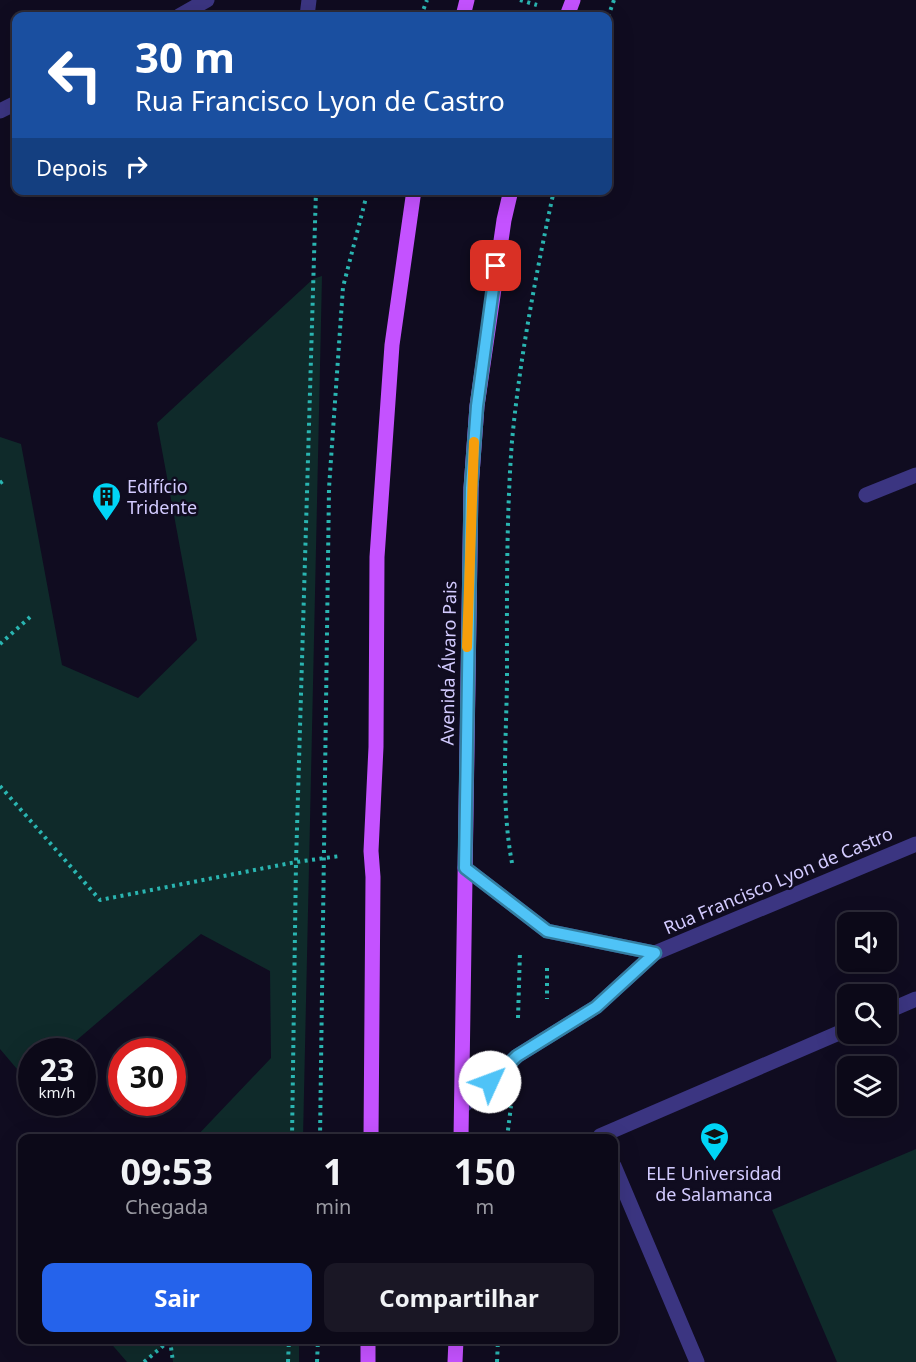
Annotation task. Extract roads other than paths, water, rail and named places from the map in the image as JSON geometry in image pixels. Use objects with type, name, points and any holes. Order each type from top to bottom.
[{"type":"main road","points":[[371,1134],[373,877],[371,851],[376,747],[377,557],[392,345],[413,195]]},
{"type":"main road","name":"Avenida Álvaro Pais","points":[[461,1134],[468,587],[473,453],[489,311],[510,195]]},
{"type":"main road","points":[[368,1344],[368,1362]]},
{"type":"main road","points":[[455,1362],[456,1344]]},
{"type":"street","points":[[186,12],[207,0]]},
{"type":"street","points":[[866,495],[916,475]]},
{"type":"street","name":"Rua Francisco Lyon de Castro","points":[[462,1107],[517,1056],[596,1007],[655,953],[916,844]]},
{"type":"street","name":"Rua Francisco Lyon de Castro","points":[[465,868],[547,931],[655,953]]},
{"type":"street","points":[[897,1007],[916,999]]},
{"type":"street","points":[[605,1134],[837,1034]]},
{"type":"street","points":[[618,1175],[697,1362]]},
{"type":"place","name":"Edifício Tridente","points":[[106,522]]},
{"type":"place","name":"ELE Universidad de Salamanca","points":[[714,1162]]}]
